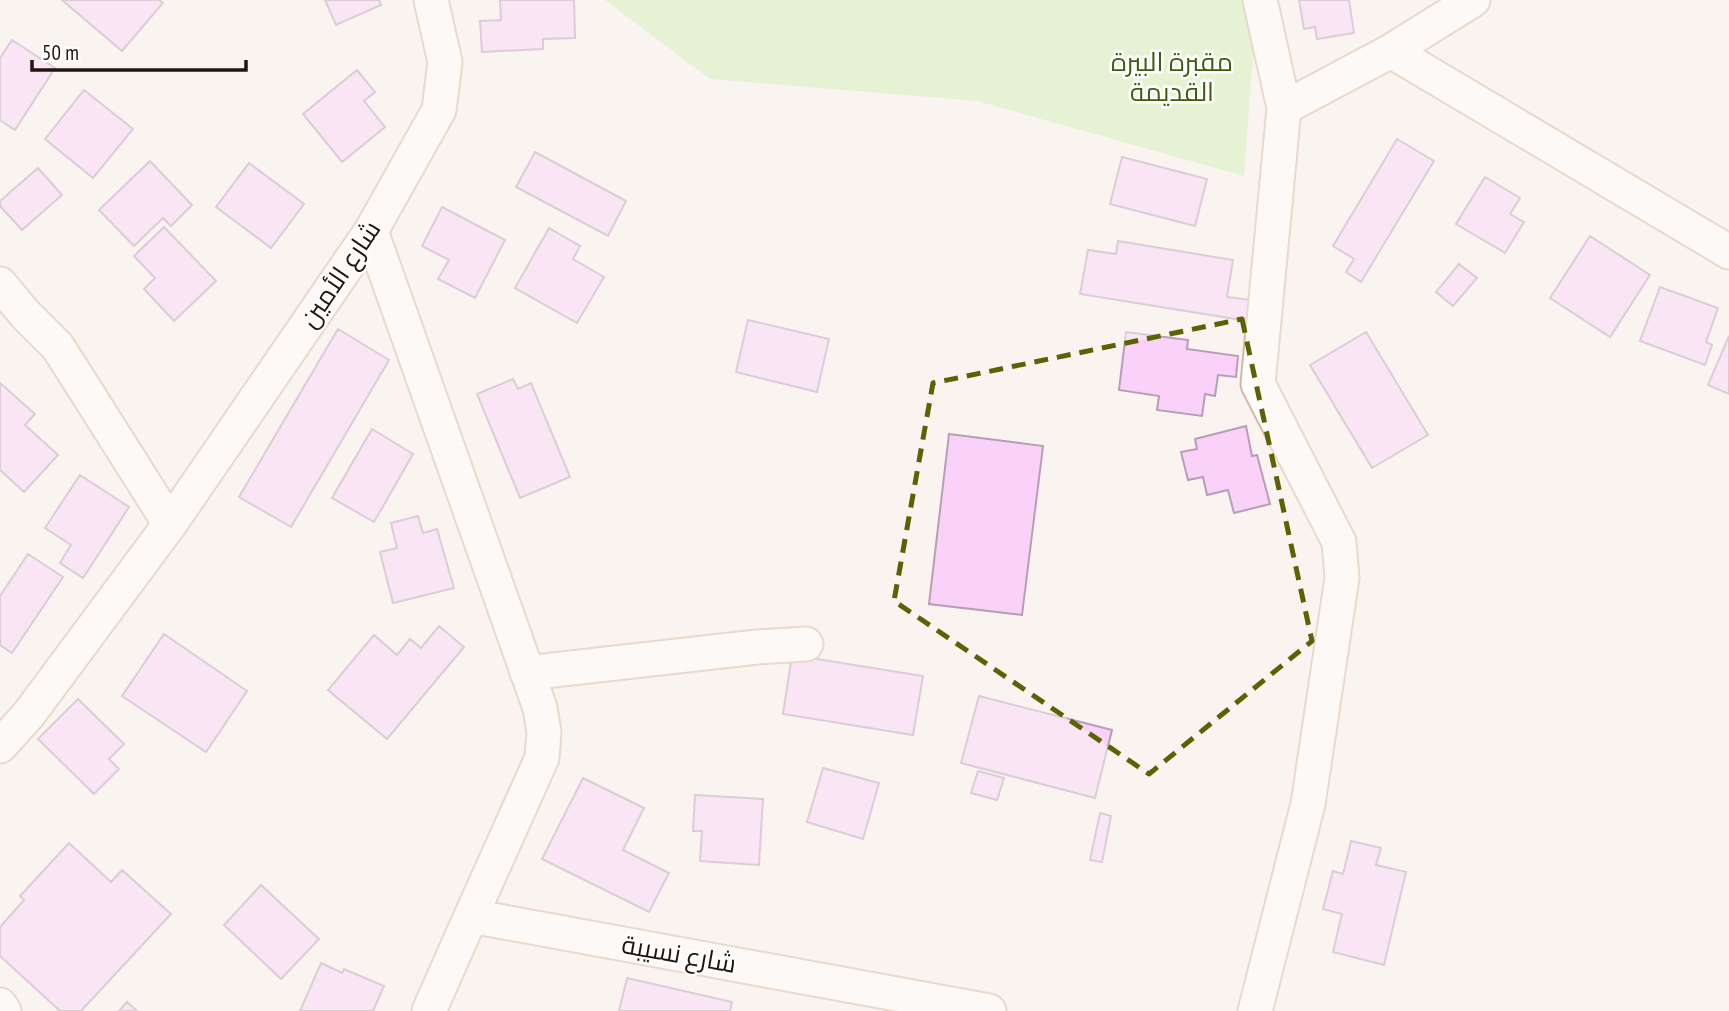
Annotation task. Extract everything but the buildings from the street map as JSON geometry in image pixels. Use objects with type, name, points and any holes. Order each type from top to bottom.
[{"type":"street","name":"شارع الأمين","points":[[0,746],[29,714],[170,524],[370,231],[439,110],[445,62],[431,0]]},
{"type":"street","points":[[1255,1011],[1308,804],[1342,578],[1339,542],[1258,384],[1284,108],[1260,0]]},
{"type":"street","points":[[1284,108],[1391,51],[1473,0]]},
{"type":"street","points":[[1391,51],[1729,252]]},
{"type":"street","points":[[370,231],[540,708],[544,732],[542,758],[429,1011]]},
{"type":"street","points":[[0,284],[24,314],[58,347],[170,524]]},
{"type":"street","points":[[527,673],[806,644]]},
{"type":"street","name":"شارع نسيبة","points":[[471,916],[989,1011]]},
{"type":"street","points":[[0,1005],[4,1011]]},
{"type":"highlighted area","points":[[1242,319],[1312,641],[1149,774],[894,601],[933,383]]},
{"type":"green space","name":"مقبرة البيرة القديمة","points":[[605,0],[1243,0],[1255,32],[1244,176],[977,101],[710,79]]}]
